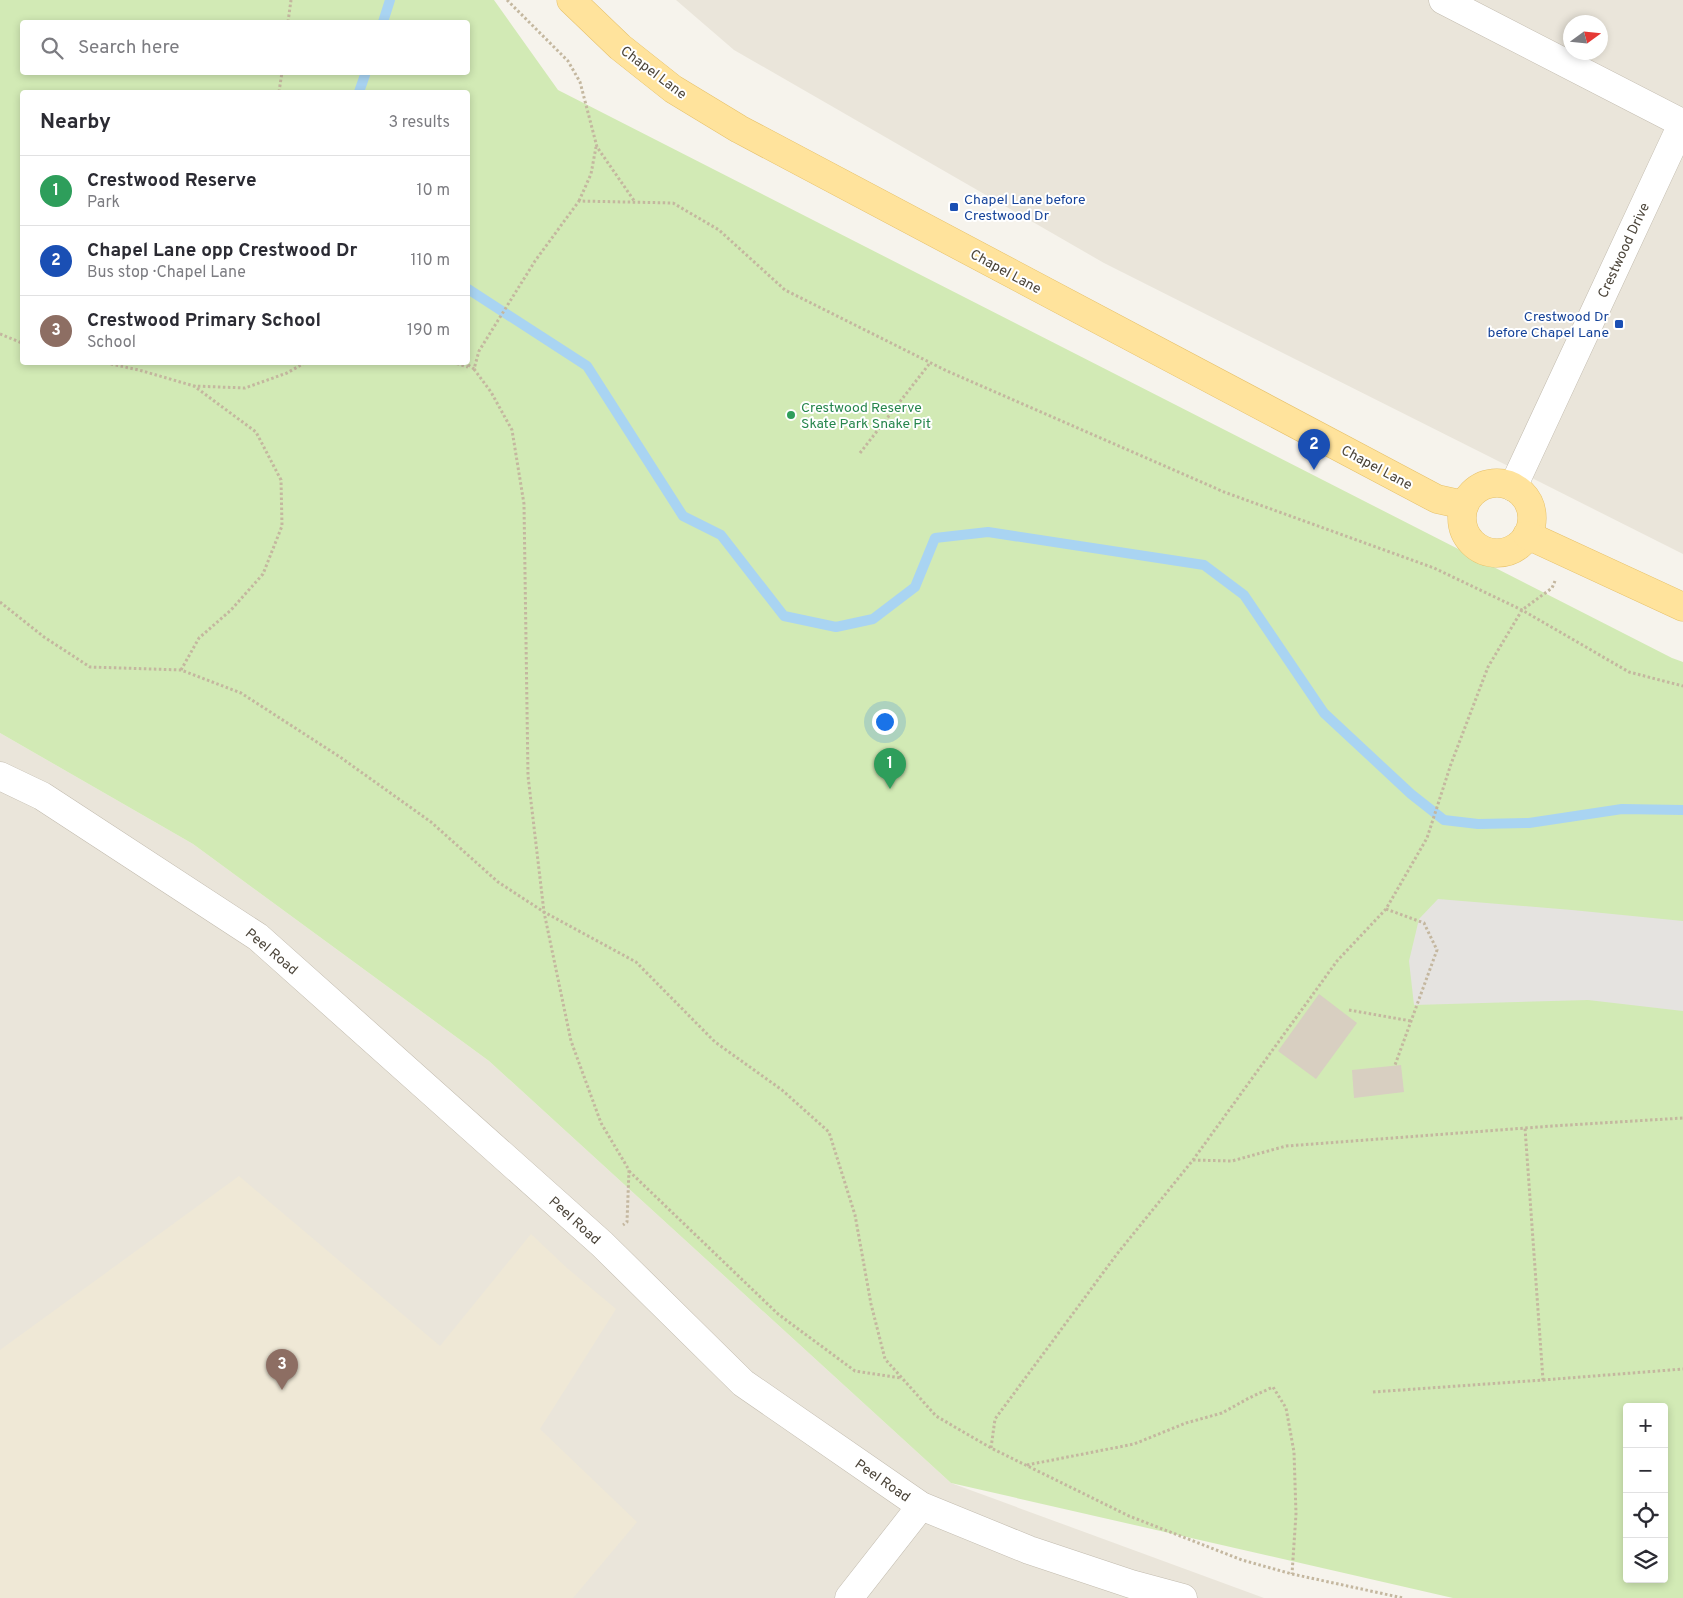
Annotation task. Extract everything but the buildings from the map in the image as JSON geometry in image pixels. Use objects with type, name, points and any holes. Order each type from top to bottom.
[{"type":"main road","name":"Chapel Lane","points":[[571,0],[620,47],[673,89],[739,129],[1437,498],[1464,506]]},
{"type":"main road","points":[[1502,483],[1513,487],[1526,498],[1530,508],[1531,524],[1527,535],[1520,544],[1505,552],[1494,553],[1482,550],[1472,543],[1466,534],[1462,517],[1464,506],[1470,495],[1484,485],[1502,483]]},
{"type":"main road","points":[[1527,535],[1683,607]]},
{"type":"street","points":[[1444,0],[1683,123]]},
{"type":"street","name":"Crestwood Drive","points":[[1513,487],[1683,123]]},
{"type":"street","name":"Peel Road","points":[[0,776],[42,796],[258,937],[602,1244],[742,1383],[921,1506],[1029,1550],[1131,1584],[1183,1598]]},
{"type":"street","points":[[849,1598],[921,1506]]},
{"type":"path","points":[[288,20],[291,0]]},
{"type":"path","points":[[507,0],[568,61],[580,82],[597,147],[635,202]]},
{"type":"path","points":[[279,90],[282,75]]},
{"type":"path","points":[[474,369],[479,351],[535,261],[579,201],[591,174],[597,147]]},
{"type":"path","points":[[579,201],[673,203],[719,230],[785,290],[930,363],[1224,492],[1434,568],[1522,610],[1629,672],[1683,686]]},
{"type":"path","points":[[0,334],[20,342]]},
{"type":"path","points":[[860,453],[930,363]]},
{"type":"path","points":[[115,365],[194,386],[245,388],[287,373],[301,365]]},
{"type":"path","points":[[461,365],[474,369]]},
{"type":"path","points":[[468,365],[474,369],[490,392],[512,430],[524,504],[528,776],[544,912],[571,1041],[601,1123],[629,1170],[778,1314],[855,1371],[902,1378]]},
{"type":"path","points":[[180,670],[199,638],[231,610],[264,574],[282,526],[281,480],[256,432],[194,386]]},
{"type":"path","points":[[991,1448],[995,1419],[1117,1254],[1193,1160],[1337,961],[1386,909],[1428,834],[1488,667],[1522,610],[1552,588],[1568,553]]},
{"type":"path","points":[[0,602],[44,637],[90,667],[180,670],[241,693],[340,757],[431,822],[498,882],[544,912],[636,962],[715,1042],[782,1090],[829,1132],[855,1215],[871,1304],[886,1359],[936,1416],[991,1448],[1129,1516],[1242,1560],[1292,1574],[1403,1598]]},
{"type":"path","points":[[1386,909],[1424,923],[1437,950],[1395,1064]]},
{"type":"path","points":[[1349,1010],[1411,1021]]},
{"type":"path","points":[[1193,1160],[1232,1161],[1286,1146],[1683,1118]]},
{"type":"path","points":[[1525,1128],[1543,1380]]},
{"type":"path","points":[[602,1244],[627,1222],[629,1170]]},
{"type":"path","points":[[1373,1392],[1683,1368]]},
{"type":"path","points":[[1027,1465],[1134,1444],[1186,1423],[1222,1413],[1249,1398],[1273,1388],[1286,1408],[1294,1452],[1296,1514],[1292,1574]]},
{"type":"shaded area","points":[[676,0],[1683,0],[1683,554],[1104,263],[734,50]]},
{"type":"shaded area","points":[[0,733],[193,844],[489,1061],[951,1483],[1264,1598],[0,1598]]},
{"type":"shaded area","points":[[1438,899],[1683,921],[1683,1011],[1588,1000],[1414,1005],[1409,961],[1419,919]]},
{"type":"shaded area","points":[[239,1176],[440,1346],[531,1234],[567,1268],[616,1309],[540,1429],[637,1522],[573,1598],[0,1598],[0,1350]]},
{"type":"green space","points":[[0,0],[494,0],[558,90],[1683,662],[1683,1598],[1453,1598],[951,1483],[489,1061],[193,844],[0,733]]},
{"type":"waterway","points":[[384,20],[390,0]]},
{"type":"waterway","points":[[360,90],[365,75]]},
{"type":"waterway","points":[[470,290],[587,366],[683,516],[721,535],[784,616],[836,627],[873,619],[915,587],[935,538],[988,532],[1204,565],[1244,595],[1324,713],[1411,794],[1444,820],[1478,824],[1529,823],[1622,809],[1683,810]]},
{"type":"place","name":"Chapel Lane before Crestwood Dr","points":[[954,207]]},
{"type":"place","name":"Crestwood Dr before Chapel Lane","points":[[1619,324]]},
{"type":"place","name":"Crestwood Reserve Skate Park Snake Pit","points":[[791,415]]},
{"type":"place","name":"Chapel Lane opp Crestwood Dr","points":[[1314,470]]},
{"type":"place","name":"Crestwood Reserve","points":[[890,789]]},
{"type":"place","name":"Crestwood Primary School","points":[[282,1390]]}]
